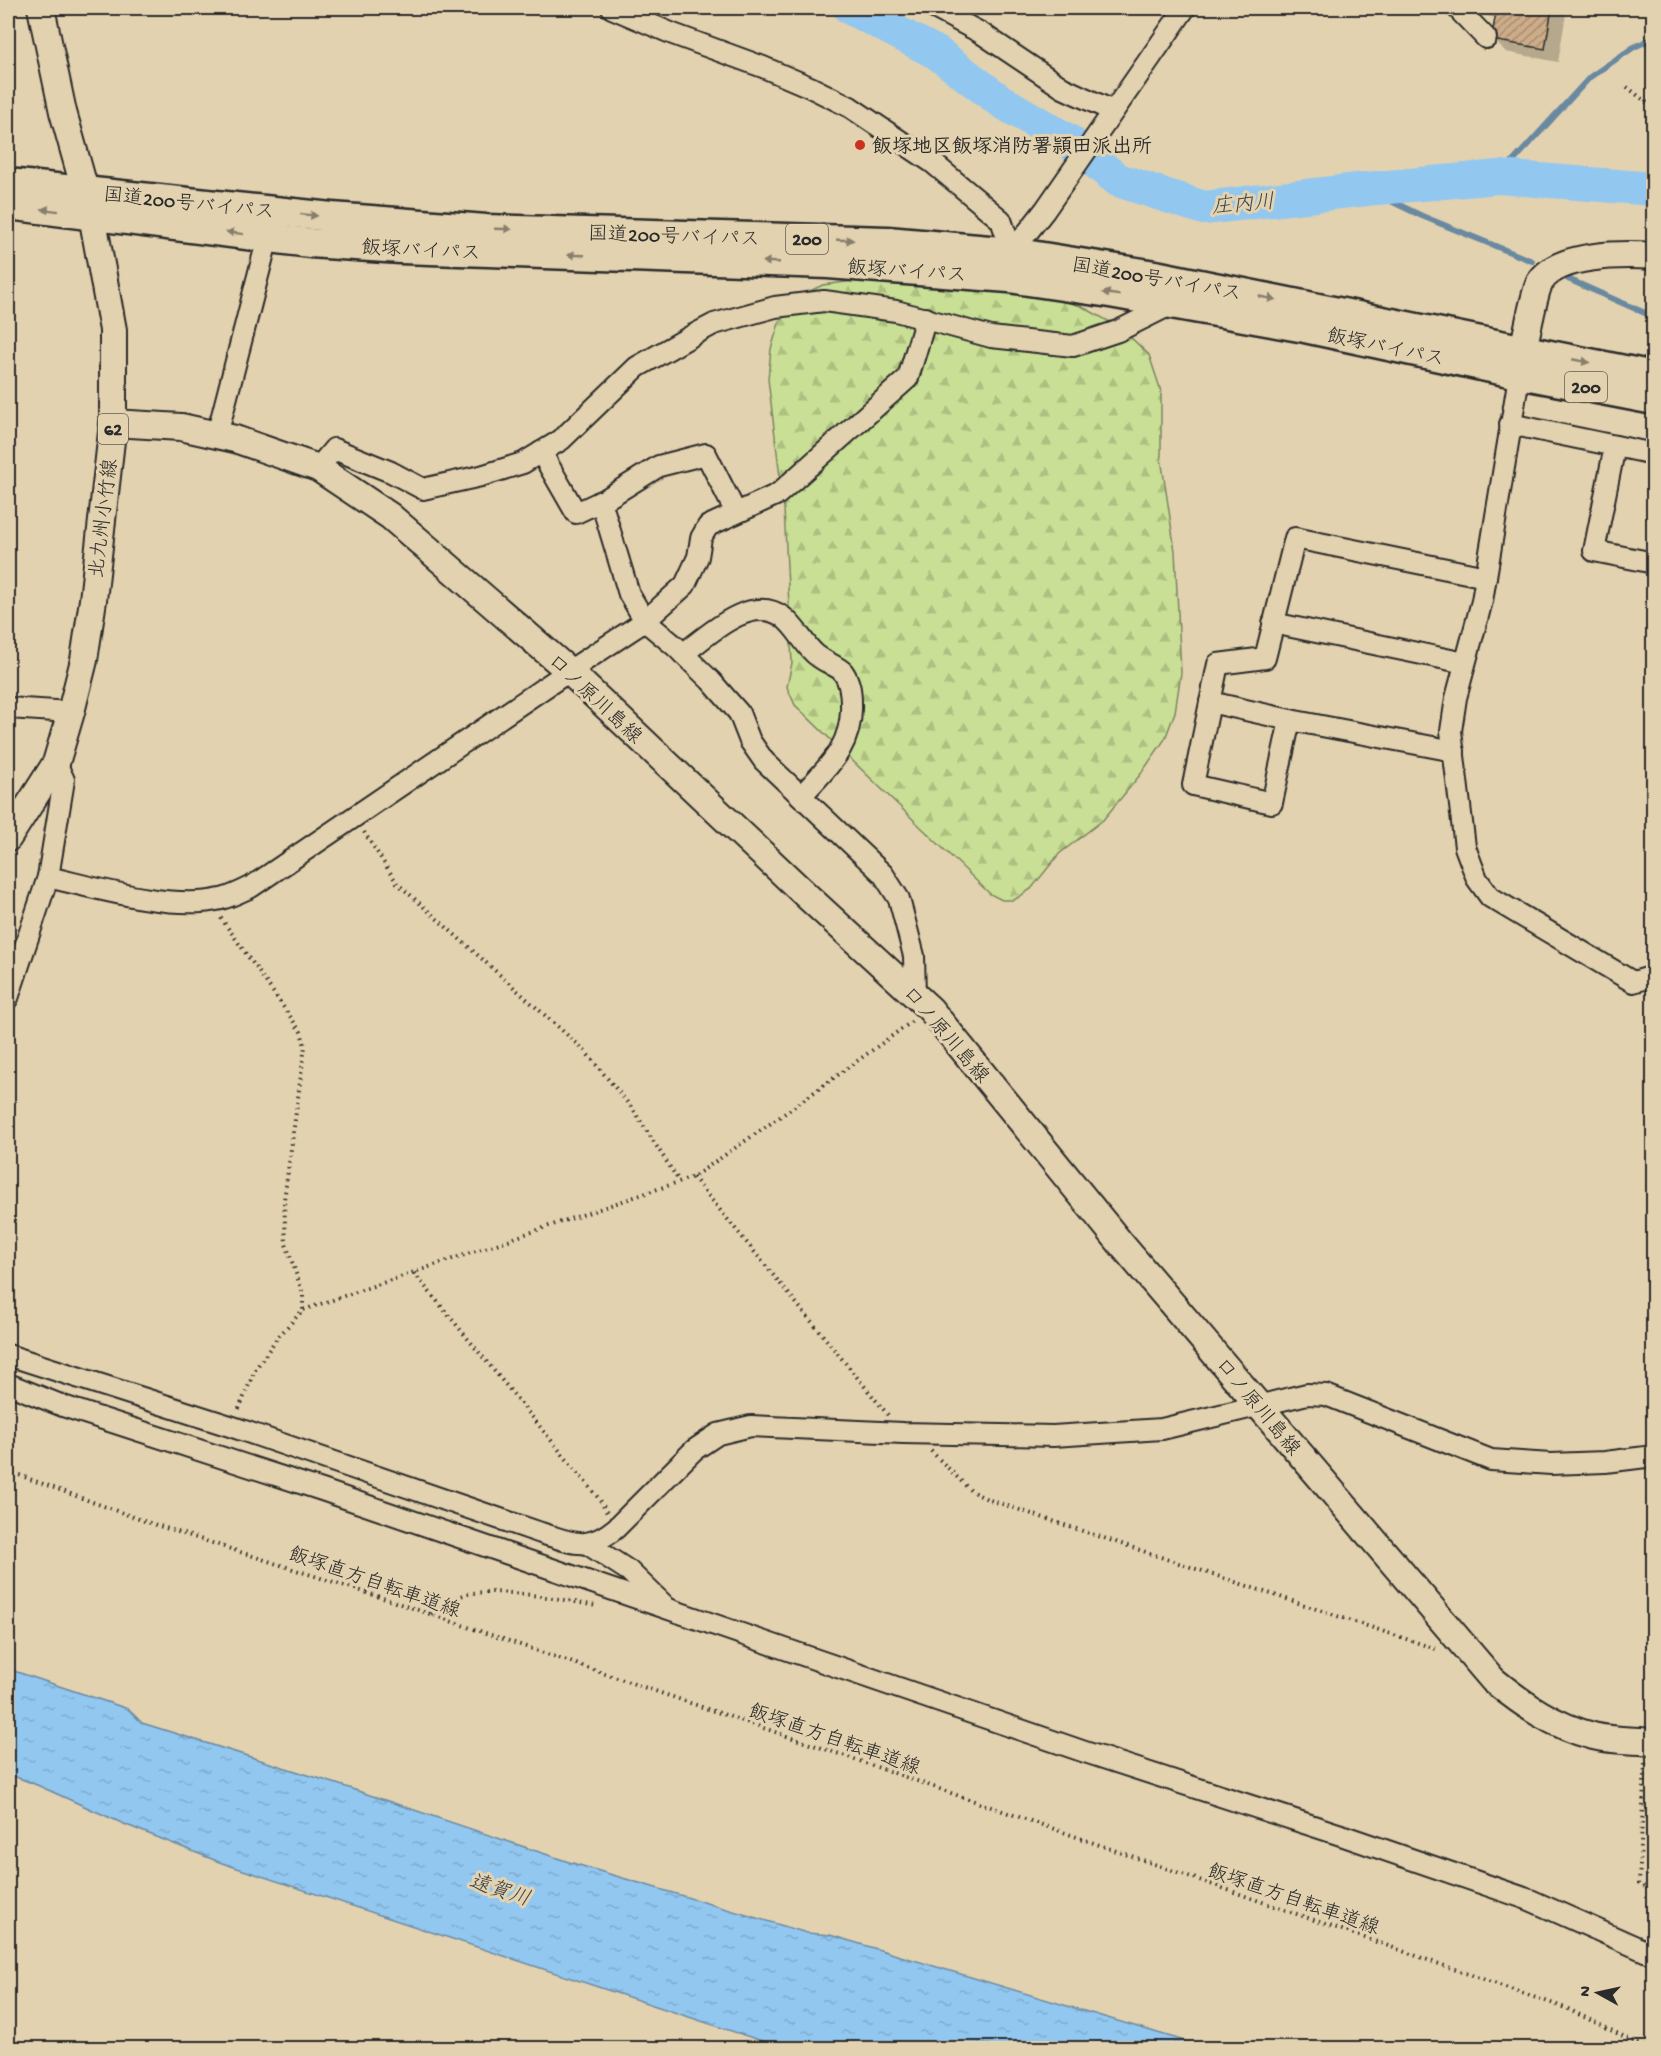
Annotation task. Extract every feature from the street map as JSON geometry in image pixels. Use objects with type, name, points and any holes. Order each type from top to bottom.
[{"type":"highway","name":"国道200号バイパス","points":[[8,183],[88,203],[332,217],[486,229],[887,241],[1011,265],[1155,275],[1521,362],[1653,376]]},
{"type":"highway","name":"飯塚バイパス","points":[[8,205],[88,203],[268,237],[310,243],[401,249],[828,264],[1011,265],[1172,304],[1305,328],[1521,362],[1653,399]]},
{"type":"main road","name":"北九州小竹線","points":[[8,838],[56,763],[71,712],[84,660],[93,600],[113,423],[113,330],[88,203],[63,112],[41,8]]},
{"type":"main road","points":[[1521,362],[1539,283],[1550,271],[1580,261],[1618,254],[1653,256]]},
{"type":"main road","name":"口ノ原川島線","points":[[113,423],[181,427],[235,439],[318,468],[390,516],[569,671],[808,897],[923,1002],[1122,1245],[1492,1680],[1546,1718],[1567,1728],[1595,1737],[1650,1742]]},
{"type":"street","points":[[612,8],[763,67],[810,87],[850,108],[933,163],[1001,220],[1011,265]]},
{"type":"street","points":[[934,8],[981,33],[1062,88],[1111,114]]},
{"type":"street","points":[[1011,265],[1045,210],[1185,8]]},
{"type":"street","points":[[1457,8],[1486,38]]},
{"type":"street","points":[[217,435],[268,237]]},
{"type":"street","points":[[318,468],[334,449],[391,472],[423,489],[481,476],[523,463],[561,440],[637,368],[714,324],[775,307],[824,301],[896,311],[992,336],[1073,346],[1118,331],[1172,304]]},
{"type":"street","points":[[48,877],[123,895],[185,903],[221,899],[251,887],[645,621],[685,585],[698,557],[701,538],[708,526],[778,494],[908,378],[926,318]]},
{"type":"street","points":[[1521,362],[1482,601],[1456,698],[1451,731],[1465,848],[1476,879],[1490,897],[1633,982],[1653,976]]},
{"type":"street","points":[[1510,424],[1653,454]]},
{"type":"street","points":[[1615,446],[1594,551],[1653,564]]},
{"type":"street","points":[[541,452],[576,513],[601,501],[659,466],[706,454],[736,513]]},
{"type":"street","points":[[601,501],[630,594],[645,621],[711,681],[738,713],[750,741],[764,761],[883,874],[899,899],[923,1002]]},
{"type":"street","points":[[1290,720],[1272,803],[1193,785],[1218,664],[1265,658],[1295,538],[1485,577]]},
{"type":"street","points":[[683,654],[738,615],[754,610],[767,610],[782,616],[796,629],[808,648],[820,660],[842,670],[851,688],[852,709],[845,744],[836,758],[801,796]]},
{"type":"street","points":[[1273,623],[1465,663]]},
{"type":"street","points":[[1210,702],[1290,720],[1454,751]]},
{"type":"street","points":[[8,708],[71,712]]},
{"type":"street","points":[[8,998],[48,877],[64,780],[56,763]]},
{"type":"street","points":[[8,1355],[233,1427],[541,1533],[589,1545],[629,1571],[667,1608]]},
{"type":"street","points":[[8,1384],[63,1406],[322,1490],[1085,1752],[1530,1900],[1653,1955]]},
{"type":"street","points":[[589,1545],[603,1539],[616,1528],[694,1450],[718,1434],[751,1426],[1053,1436],[1162,1429],[1307,1394],[1326,1395],[1491,1460],[1551,1464],[1594,1463],[1653,1456]]},
{"type":"path","points":[[1627,87],[1653,106]]},
{"type":"path","points":[[354,817],[398,883],[584,1050],[632,1108],[679,1181]]},
{"type":"path","points":[[209,900],[301,1032],[305,1046],[284,1200],[286,1244],[303,1294],[303,1311]]},
{"type":"path","points":[[233,1427],[255,1370],[277,1338],[303,1311],[693,1177],[777,1119],[923,1002]]},
{"type":"path","points":[[693,1177],[909,1433],[971,1491],[987,1499],[1443,1652],[1456,1652],[1462,1647]]},
{"type":"path","points":[[414,1273],[600,1500],[616,1528]]},
{"type":"path","name":"飯塚直方自転車道線","points":[[8,1471],[147,1522],[854,1759],[1568,2009],[1647,2049]]},
{"type":"path","points":[[430,1615],[460,1596],[481,1592],[538,1595],[607,1608]]},
{"type":"path","points":[[1650,1742],[1639,1884],[1653,1891]]},
{"type":"green space","points":[[876,278],[1024,289],[1081,306],[1121,328],[1149,355],[1161,391],[1161,458],[1175,551],[1181,673],[1175,712],[1165,739],[1140,775],[1103,820],[1059,854],[1031,889],[1014,900],[1002,900],[990,894],[795,705],[787,687],[792,663],[784,509],[768,379],[771,349],[779,323],[796,297],[823,285]]},
{"type":"water","name":"遠賀川","points":[[8,1669],[128,1709],[142,1723],[337,1784],[569,1862],[807,1933],[830,1935],[1208,2048],[783,2048],[222,1863],[8,1774]]},
{"type":"building","points":[[1497,8],[1552,8],[1545,49],[1491,40]]},
{"type":"waterway","name":"庄内川","points":[[850,8],[937,53],[999,100],[1070,142],[1118,180],[1204,208],[1366,189],[1499,177],[1654,189]]},
{"type":"waterway","points":[[1499,177],[1590,77],[1634,47],[1654,38]]},
{"type":"waterway","points":[[1366,189],[1422,216],[1532,261]]},
{"type":"waterway","points":[[1568,279],[1654,317]]},
{"type":"place","name":"飯塚地区飯塚消防署頴田派出所","points":[[860,145]]}]
